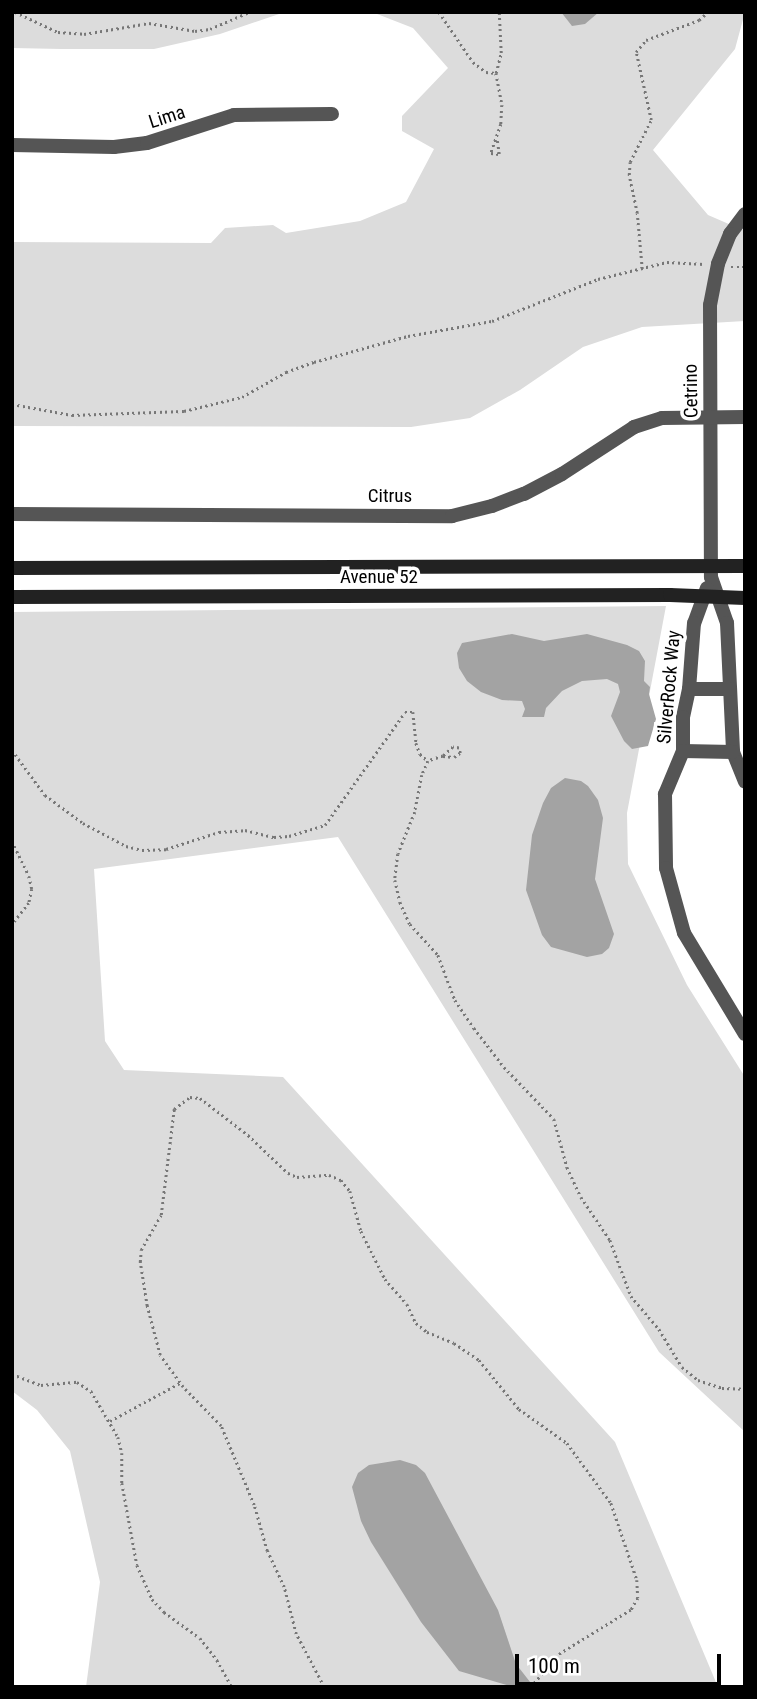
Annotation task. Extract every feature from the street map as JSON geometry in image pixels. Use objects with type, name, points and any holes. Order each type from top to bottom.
[{"type":"main road","name":"Avenue 52","points":[[12,568],[711,571],[745,566]]},
{"type":"main road","name":"Avenue 52","points":[[12,597],[745,598]]},
{"type":"street","name":"Lima","points":[[12,145],[114,147],[148,143],[234,115],[332,114]]},
{"type":"street","name":"Cetrino","points":[[711,571],[710,306],[718,264],[730,234],[745,214]]},
{"type":"street","name":"Citrus","points":[[12,514],[452,516],[492,506],[524,494],[562,474],[635,427],[662,418],[745,417]]},
{"type":"street","name":"SilverRock Way","points":[[711,571],[694,623],[689,689],[683,717],[683,751],[665,794],[666,868],[684,933],[741,1018],[745,1034]]},
{"type":"street","points":[[711,571],[727,622],[733,752],[745,782]]},
{"type":"street","points":[[689,689],[730,689]]},
{"type":"street","points":[[683,751],[733,752]]},
{"type":"path","points":[[15,12],[58,33],[84,34],[149,23],[195,31],[210,29],[249,12]]},
{"type":"path","points":[[439,12],[473,62],[486,72],[496,73]]},
{"type":"path","points":[[497,140],[502,105],[496,73],[501,53],[499,12]]},
{"type":"path","points":[[642,269],[637,213],[629,175],[631,162],[651,120],[636,51],[646,40],[699,20],[708,12]]},
{"type":"path","points":[[12,404],[72,415],[184,411],[243,397],[286,372],[314,362],[408,336],[492,321],[598,279],[667,262],[718,264],[740,270],[745,268]]},
{"type":"path","points":[[12,750],[45,795],[83,823],[126,846],[142,850],[166,849],[219,832],[245,830],[289,836],[325,825],[405,712],[413,712],[416,743],[420,754],[429,761]]},
{"type":"path","points":[[443,756],[429,761],[422,775],[415,812],[398,855],[395,880],[400,902],[410,924],[438,955],[455,1000],[474,1028],[503,1067],[554,1119],[567,1167],[581,1197],[610,1240],[631,1296],[659,1329],[681,1367],[698,1380],[722,1388],[745,1389]]},
{"type":"path","points":[[12,841],[29,876],[32,889],[29,903],[12,925]]},
{"type":"path","points":[[324,1687],[296,1634],[284,1587],[267,1551],[254,1505],[221,1426],[180,1382],[160,1355],[147,1306],[140,1262],[145,1240],[161,1215],[167,1177],[170,1121],[174,1109],[190,1097],[200,1098],[248,1135],[288,1173],[297,1177],[329,1175],[341,1180],[350,1191],[361,1231],[384,1279],[407,1304],[416,1323],[427,1332],[454,1343],[479,1360],[519,1409],[566,1443],[611,1503],[637,1580],[638,1598],[631,1610],[561,1653],[531,1687]]},
{"type":"path","points":[[12,1374],[41,1385],[77,1382],[91,1391],[110,1421],[122,1453],[122,1483],[137,1565],[152,1599],[164,1612],[200,1638],[217,1660],[232,1687]]},
{"type":"path","points":[[110,1421],[180,1382]]},
{"type":"shaded area","points":[[12,12],[285,12],[220,34],[154,49],[62,49],[12,48]]},
{"type":"shaded area","points":[[372,12],[745,12],[735,49],[653,150],[708,215],[745,231],[745,321],[642,327],[583,347],[520,390],[470,418],[411,427],[12,426],[12,242],[211,243],[225,228],[273,225],[286,233],[360,221],[406,202],[434,149],[402,131],[402,116],[448,68],[413,28]]},
{"type":"shaded area","points":[[561,12],[599,12],[585,24],[572,26]]},
{"type":"shaded area","points":[[666,606],[627,813],[628,864],[687,985],[745,1077],[745,1432],[659,1352],[338,837],[94,869],[105,1041],[124,1070],[283,1077],[615,1442],[718,1687],[86,1687],[100,1582],[70,1451],[37,1410],[12,1391],[12,612]]},
{"type":"shaded area","points":[[512,634],[544,641],[587,634],[639,651],[645,661],[644,681],[650,687],[649,694],[656,719],[648,746],[632,749],[624,741],[611,716],[620,692],[618,684],[607,679],[582,681],[562,691],[546,708],[544,717],[522,717],[525,709],[522,701],[502,700],[481,692],[467,681],[459,668],[457,653],[462,643]]},
{"type":"shaded area","points":[[565,778],[581,781],[588,786],[598,800],[603,818],[595,879],[614,934],[609,948],[602,954],[587,957],[551,947],[542,935],[526,890],[532,835],[543,803],[551,788]]},
{"type":"shaded area","points":[[400,1460],[416,1465],[425,1473],[498,1610],[516,1664],[534,1687],[513,1687],[459,1671],[421,1622],[371,1542],[361,1521],[352,1487],[358,1473],[369,1465]]}]
